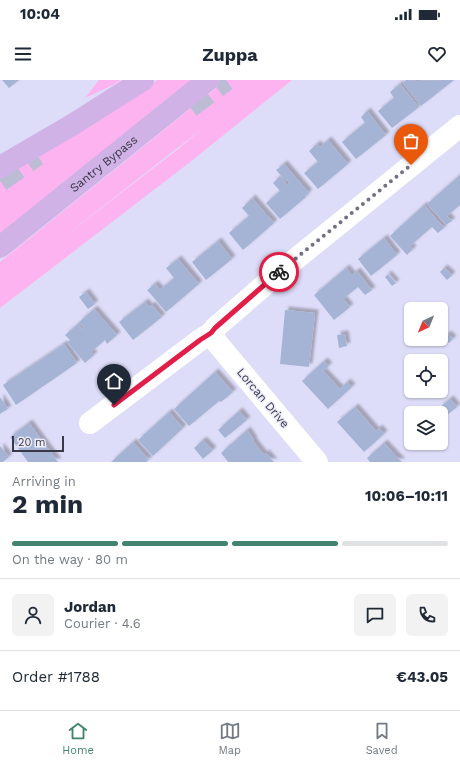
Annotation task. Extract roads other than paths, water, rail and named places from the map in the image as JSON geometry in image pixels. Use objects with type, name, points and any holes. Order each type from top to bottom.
[{"type":"main road","points":[[0,167],[72,125],[143,80]]},
{"type":"main road","name":"Santry Bypass","points":[[0,247],[208,80]]},
{"type":"street","points":[[90,423],[211,333],[276,275],[460,126]]},
{"type":"street","name":"Lorcan Drive","points":[[211,333],[217,343],[317,462]]},
{"type":"tunnel","points":[[190,107],[226,80]]},
{"type":"tunnel","points":[[0,181],[37,155]]}]
